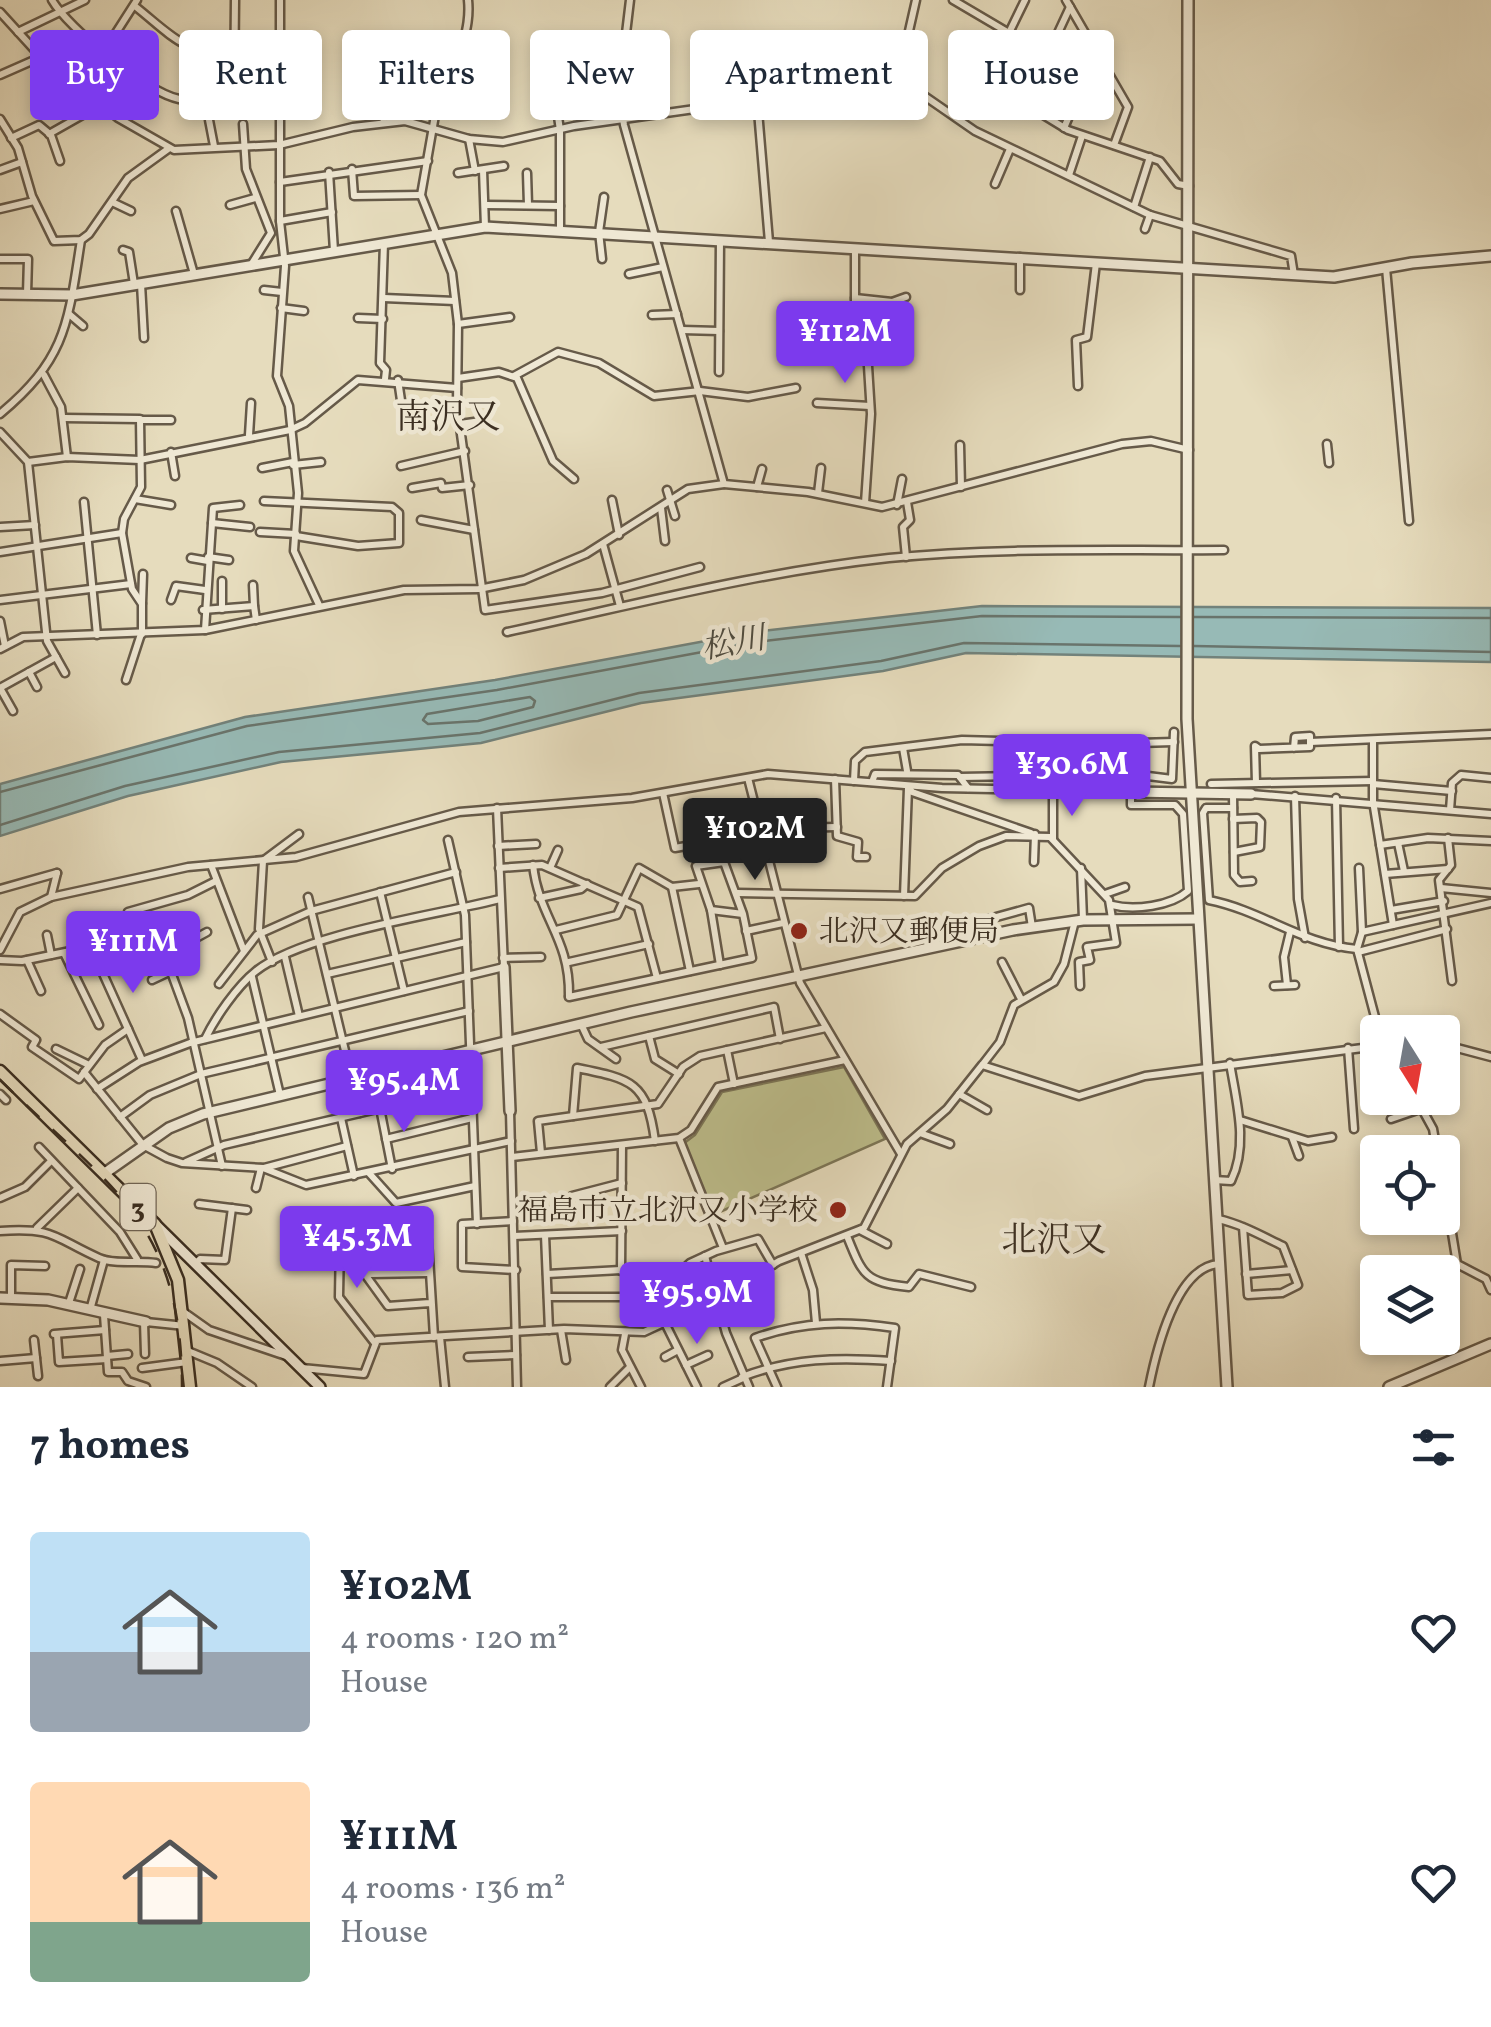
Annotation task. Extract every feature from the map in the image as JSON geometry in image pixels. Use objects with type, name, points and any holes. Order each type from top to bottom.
[{"type":"main road","name":"3","points":[[0,1071],[155,1224],[174,1266],[185,1313],[190,1387]]},
{"type":"street","points":[[52,0],[59,12],[81,30]]},
{"type":"street","points":[[18,32],[84,0]]},
{"type":"street","points":[[234,30],[235,0]]},
{"type":"street","points":[[280,0],[280,30]]},
{"type":"street","points":[[468,0],[471,21],[460,43],[458,78],[441,81],[421,195],[440,234],[452,273],[458,324],[460,424],[485,610],[616,590],[700,568]]},
{"type":"street","points":[[626,30],[630,0]]},
{"type":"street","points":[[909,30],[916,0]]},
{"type":"street","points":[[953,0],[1004,30]]},
{"type":"street","points":[[1010,30],[1025,0]]},
{"type":"street","points":[[1188,0],[1191,267],[1187,713],[1227,1387]]},
{"type":"street","points":[[119,30],[137,4],[179,39]]},
{"type":"street","points":[[1068,4],[1083,30]]},
{"type":"street","points":[[1057,30],[1068,4]]},
{"type":"street","points":[[0,12],[30,46]]},
{"type":"street","points":[[0,74],[30,61]]},
{"type":"street","points":[[1114,83],[1128,106],[1114,145]]},
{"type":"street","points":[[928,102],[1010,149],[1150,215],[1292,256],[1294,275]]},
{"type":"street","points":[[0,120],[23,162],[34,202],[54,240],[81,240]]},
{"type":"street","points":[[49,134],[76,120]]},
{"type":"street","points":[[126,120],[168,149]]},
{"type":"street","points":[[209,120],[214,146]]},
{"type":"street","points":[[280,120],[282,292],[276,376],[287,395],[298,500],[295,554],[319,606]]},
{"type":"street","points":[[558,120],[560,230]]},
{"type":"street","points":[[0,414],[44,375],[69,314],[81,240],[98,224],[128,178],[168,149],[280,144],[384,122],[434,127],[469,139],[503,142],[618,120]]},
{"type":"street","points":[[624,120],[724,484]]},
{"type":"street","points":[[759,120],[769,242]]},
{"type":"street","points":[[1051,120],[1082,136],[1160,161],[1178,184],[1190,186]]},
{"type":"street","points":[[1064,128],[1067,120]]},
{"type":"street","points":[[244,124],[243,144],[255,198],[271,233],[251,265]]},
{"type":"street","points":[[11,138],[39,125],[49,134],[60,161]]},
{"type":"street","points":[[1069,175],[1082,136]]},
{"type":"street","points":[[469,139],[479,170],[485,226]]},
{"type":"street","points":[[995,184],[1010,149]]},
{"type":"street","points":[[1134,207],[1150,157]]},
{"type":"street","points":[[280,182],[329,172],[428,161]]},
{"type":"street","points":[[0,170],[23,162]]},
{"type":"street","points":[[458,173],[504,166]]},
{"type":"street","points":[[352,170],[354,196],[421,195]]},
{"type":"street","points":[[329,172],[334,252]]},
{"type":"street","points":[[528,173],[528,205]]},
{"type":"street","points":[[602,259],[599,232],[604,197]]},
{"type":"street","points":[[230,205],[255,198]]},
{"type":"street","points":[[0,209],[34,202]]},
{"type":"street","points":[[112,202],[131,210]]},
{"type":"street","points":[[485,204],[560,206]]},
{"type":"street","points":[[176,211],[194,274]]},
{"type":"street","points":[[280,221],[332,212]]},
{"type":"street","points":[[1145,229],[1150,215]]},
{"type":"street","points":[[0,294],[72,295],[485,226],[1346,277],[1386,266],[1491,256]]},
{"type":"street","points":[[719,372],[720,239]]},
{"type":"street","points":[[384,243],[380,363],[386,370],[385,379]]},
{"type":"street","points":[[855,247],[855,298],[870,406],[865,503]]},
{"type":"street","points":[[124,250],[129,252],[137,284],[144,338]]},
{"type":"street","points":[[1020,257],[1020,290]]},
{"type":"street","points":[[0,260],[28,260],[27,294]]},
{"type":"street","points":[[1078,386],[1076,340],[1088,336],[1096,262]]},
{"type":"street","points":[[1386,266],[1409,521]]},
{"type":"street","points":[[629,274],[663,267]]},
{"type":"street","points":[[264,290],[282,292]]},
{"type":"street","points":[[855,298],[892,302],[906,297]]},
{"type":"street","points":[[384,298],[455,301]]},
{"type":"street","points":[[281,308],[304,312]]},
{"type":"street","points":[[69,314],[83,326]]},
{"type":"street","points":[[652,316],[677,314]]},
{"type":"street","points":[[458,324],[510,317]]},
{"type":"street","points":[[358,318],[383,319]]},
{"type":"street","points":[[682,330],[720,330]]},
{"type":"street","points":[[514,376],[558,352],[618,371],[648,394],[700,391],[748,397],[796,388]]},
{"type":"street","points":[[458,378],[499,372],[514,376],[525,388],[553,461],[574,479]]},
{"type":"street","points":[[44,375],[64,418],[67,457]]},
{"type":"street","points":[[12,465],[67,457],[140,460],[224,444],[249,435],[290,430],[305,424],[358,380],[398,380],[457,388]]},
{"type":"street","points":[[398,380],[403,414]]},
{"type":"street","points":[[817,403],[870,406]]},
{"type":"street","points":[[249,435],[251,404]]},
{"type":"street","points":[[64,418],[171,420]]},
{"type":"street","points":[[140,420],[141,487],[122,533],[134,596],[142,604]]},
{"type":"street","points":[[460,424],[481,421]]},
{"type":"street","points":[[0,432],[26,461],[48,637],[65,673]]},
{"type":"street","points":[[0,621],[2,648],[23,637],[205,630],[404,590],[483,586],[538,576],[603,544],[688,489],[724,484],[897,504],[1122,444],[1151,441],[1190,451]]},
{"type":"street","points":[[960,444],[960,487]]},
{"type":"street","points":[[1327,444],[1328,463]]},
{"type":"street","points":[[402,466],[465,450]]},
{"type":"street","points":[[171,452],[176,476]]},
{"type":"street","points":[[262,468],[321,462]]},
{"type":"street","points":[[818,493],[821,468]]},
{"type":"street","points":[[757,487],[762,469]]},
{"type":"street","points":[[897,504],[902,479]]},
{"type":"street","points":[[412,488],[441,483],[442,488],[470,486]]},
{"type":"street","points":[[666,490],[675,516]]},
{"type":"street","points":[[135,499],[171,504]]},
{"type":"street","points":[[260,532],[358,546],[399,544],[402,539],[399,513],[392,507],[361,509],[298,500],[264,501]]},
{"type":"street","points":[[612,500],[619,534]]},
{"type":"street","points":[[84,502],[97,635]]},
{"type":"street","points":[[906,557],[903,527],[910,520],[907,502]]},
{"type":"street","points":[[205,630],[204,590],[213,508],[240,504]]},
{"type":"street","points":[[660,507],[665,541]]},
{"type":"street","points":[[421,520],[475,530]]},
{"type":"street","points":[[212,523],[250,527]]},
{"type":"street","points":[[0,527],[35,525]]},
{"type":"street","points":[[0,552],[122,533]]},
{"type":"street","points":[[603,544],[620,606]]},
{"type":"street","points":[[508,632],[792,572],[906,557],[1029,549],[1224,550]]},
{"type":"street","points":[[191,558],[230,560]]},
{"type":"street","points":[[126,680],[141,634],[143,574]]},
{"type":"street","points":[[222,581],[222,608]]},
{"type":"street","points":[[0,600],[131,584]]},
{"type":"street","points":[[253,585],[256,620]]},
{"type":"street","points":[[171,600],[176,586],[204,590]]},
{"type":"street","points":[[204,610],[254,606]]},
{"type":"street","points":[[12,711],[0,688],[56,657]]},
{"type":"street","points":[[28,672],[37,687]]},
{"type":"street","points":[[872,782],[875,774],[907,771],[960,777],[1132,774],[1172,779],[1174,732]]},
{"type":"street","points":[[1256,783],[1255,746],[1294,748],[1310,747],[1310,742],[1491,734]]},
{"type":"street","points":[[854,781],[855,761],[864,752],[1000,740],[1010,753],[1053,750]]},
{"type":"street","points":[[1053,838],[1053,740],[1174,742]]},
{"type":"street","points":[[1373,741],[1373,801],[1393,925]]},
{"type":"street","points":[[903,748],[907,771]]},
{"type":"street","points":[[0,949],[20,912],[50,897],[211,865],[263,862],[376,838],[460,812],[664,793],[780,774],[908,786],[1336,798],[1491,814]]},
{"type":"street","points":[[1450,810],[1452,791],[1461,775],[1491,778]]},
{"type":"street","points":[[960,777],[968,788]]},
{"type":"street","points":[[748,778],[798,976],[901,1154]]},
{"type":"street","points":[[834,779],[840,840],[858,842],[857,857],[866,857]]},
{"type":"street","points":[[1210,784],[1373,782],[1452,791]]},
{"type":"street","points":[[908,786],[912,792],[1053,838],[1081,866],[1112,905],[1116,943],[1087,947],[1090,960],[1079,962],[1080,986]]},
{"type":"street","points":[[904,896],[908,786]]},
{"type":"street","points":[[1112,905],[1123,908],[1176,901],[1188,892],[1182,814],[1175,806],[1131,805],[1131,792]]},
{"type":"street","points":[[664,793],[674,848],[784,828],[837,828]]},
{"type":"street","points":[[1233,794],[1234,875],[1240,882],[1252,881]]},
{"type":"street","points":[[1295,796],[1298,899],[1306,939]]},
{"type":"street","points":[[1336,798],[1339,947]]},
{"type":"street","points":[[496,808],[509,1040],[517,1387]]},
{"type":"street","points":[[1233,808],[1206,808],[1203,813],[1209,900],[1240,906],[1306,939],[1358,951],[1448,929]]},
{"type":"street","points":[[1233,819],[1256,818],[1261,822],[1260,847],[1234,852]]},
{"type":"street","points":[[532,865],[538,898],[569,962],[569,998],[752,958],[737,893],[724,862],[719,825]]},
{"type":"street","points":[[272,962],[260,934],[263,862],[299,834]]},
{"type":"street","points":[[1033,834],[1034,862]]},
{"type":"street","points":[[737,893],[917,896],[938,871],[979,846],[1006,836],[1033,834]]},
{"type":"street","points":[[1380,846],[1448,838],[1491,841]]},
{"type":"street","points":[[1448,838],[1448,870],[1440,880],[1447,913],[1452,981]]},
{"type":"street","points":[[448,840],[464,908],[477,1224]]},
{"type":"street","points":[[1398,842],[1404,871]]},
{"type":"street","points":[[498,846],[536,844]]},
{"type":"street","points":[[550,868],[558,850]]},
{"type":"street","points":[[720,965],[711,910],[696,866],[724,862]]},
{"type":"street","points":[[211,865],[244,951]]},
{"type":"street","points":[[374,1342],[549,1330],[625,1334],[665,1323],[773,1264],[860,1230],[870,1220],[901,1154],[992,1055],[1011,1010],[1021,999],[1054,982],[1079,920],[1081,866]]},
{"type":"street","points":[[499,868],[550,868],[643,913],[656,978]]},
{"type":"street","points":[[556,930],[616,915],[639,868],[672,887],[700,884]]},
{"type":"street","points":[[1360,868],[1362,932],[1358,951],[1375,1015]]},
{"type":"street","points":[[1385,874],[1448,870]]},
{"type":"street","points":[[219,984],[260,934],[312,912],[456,872]]},
{"type":"street","points":[[0,889],[57,873],[50,897]]},
{"type":"street","points":[[133,939],[128,912],[216,881]]},
{"type":"street","points":[[538,898],[581,890],[586,884]]},
{"type":"street","points":[[672,887],[690,971]]},
{"type":"street","points":[[1105,894],[1124,887]]},
{"type":"street","points":[[1441,888],[1491,894]]},
{"type":"street","points":[[380,892],[404,991]]},
{"type":"street","points":[[308,896],[360,1113]]},
{"type":"street","points":[[205,1039],[252,976],[272,962],[319,943],[500,900]]},
{"type":"street","points":[[1390,910],[1444,901]]},
{"type":"street","points":[[1362,932],[1491,903]]},
{"type":"street","points":[[960,942],[960,927],[1008,912],[1029,908],[1032,927]]},
{"type":"street","points":[[711,910],[743,914]]},
{"type":"street","points":[[105,1174],[177,1124],[210,1112],[509,1040],[1032,927],[1079,920],[1198,919]]},
{"type":"street","points":[[746,932],[783,923]]},
{"type":"street","points":[[0,960],[27,960],[177,929],[185,944],[207,932]]},
{"type":"street","points":[[1274,986],[1291,985],[1284,957],[1290,932]]},
{"type":"street","points":[[157,934],[194,1042],[222,1166]]},
{"type":"street","points":[[47,935],[51,955]]},
{"type":"street","points":[[327,974],[466,942]]},
{"type":"street","points":[[569,962],[649,944]]},
{"type":"street","points":[[90,947],[142,1060]]},
{"type":"street","points":[[64,953],[99,1025]]},
{"type":"street","points":[[284,957],[299,1016]]},
{"type":"street","points":[[97,1089],[142,1060],[194,1042],[467,976],[503,962],[540,957]]},
{"type":"street","points":[[27,960],[42,990]]},
{"type":"street","points":[[1002,962],[1021,999]]},
{"type":"street","points":[[152,980],[169,972]]},
{"type":"street","points":[[252,976],[280,1095]]},
{"type":"street","points":[[601,1047],[774,1007],[780,1039]]},
{"type":"street","points":[[120,1117],[150,1095],[202,1074],[469,1011]]},
{"type":"street","points":[[0,1014],[36,1040],[32,1047],[79,1080],[114,1037],[128,1029]]},
{"type":"street","points":[[581,1024],[585,1036],[616,1058]]},
{"type":"street","points":[[541,1154],[538,1120],[650,1106],[662,1100],[691,1060],[826,1028]]},
{"type":"street","points":[[649,1036],[656,1058],[679,1074]]},
{"type":"street","points":[[982,1065],[1079,1096],[1146,1076],[1360,1047]]},
{"type":"street","points":[[1348,1048],[1354,1129]]},
{"type":"street","points":[[1460,1049],[1491,1057]]},
{"type":"street","points":[[56,1050],[86,1068],[97,1089],[143,1146],[185,1163],[262,1168],[347,1146]]},
{"type":"street","points":[[728,1050],[734,1084]]},
{"type":"street","points":[[992,1055],[1003,1055]]},
{"type":"street","points":[[512,1157],[679,1138],[691,1130],[718,1087],[845,1060]]},
{"type":"street","points":[[1214,1180],[1234,1178],[1240,1151],[1230,1063]]},
{"type":"street","points":[[573,1116],[576,1068],[615,1076],[641,1090],[650,1106],[655,1141]]},
{"type":"street","points":[[185,1163],[218,1147],[472,1087]]},
{"type":"street","points":[[959,1094],[987,1110]]},
{"type":"street","points":[[380,1108],[392,1169]]},
{"type":"street","points":[[1392,1119],[1403,1115]]},
{"type":"street","points":[[341,1118],[354,1176]]},
{"type":"street","points":[[386,1139],[472,1118]]},
{"type":"street","points":[[1239,1119],[1308,1141],[1332,1137]]},
{"type":"street","points":[[920,1133],[950,1144]]},
{"type":"street","points":[[1291,1136],[1299,1156]]},
{"type":"street","points":[[679,1138],[723,1248]]},
{"type":"street","points":[[262,1168],[306,1185],[512,1141]]},
{"type":"street","points":[[622,1145],[622,1270]]},
{"type":"street","points":[[39,1147],[120,1232],[138,1260]]},
{"type":"street","points":[[0,1198],[25,1188],[52,1160]]},
{"type":"street","points":[[256,1188],[262,1168]]},
{"type":"street","points":[[369,1173],[396,1203],[475,1186]]},
{"type":"street","points":[[541,1213],[562,1209],[572,1196],[622,1183]]},
{"type":"street","points":[[37,1228],[78,1188]]},
{"type":"street","points":[[200,1204],[247,1210]]},
{"type":"street","points":[[174,1266],[200,1259],[225,1260],[232,1208]]},
{"type":"street","points":[[514,1218],[462,1224],[462,1267],[516,1270]]},
{"type":"street","points":[[1216,1219],[1243,1228],[1283,1246],[1298,1285],[1282,1294],[1248,1296],[1243,1228]]},
{"type":"street","points":[[155,1224],[320,1387]]},
{"type":"street","points":[[0,1231],[37,1228],[60,1235],[104,1260],[156,1263]]},
{"type":"street","points":[[860,1230],[888,1244]]},
{"type":"street","points":[[514,1236],[622,1232]]},
{"type":"street","points":[[545,1235],[549,1330]]},
{"type":"street","points":[[1452,1235],[1456,1264],[1486,1278],[1491,1290]]},
{"type":"street","points":[[847,1236],[862,1273],[873,1281],[910,1287],[919,1274],[971,1287]]},
{"type":"street","points":[[547,1274],[622,1270],[659,1279],[682,1276],[690,1263],[723,1248],[758,1239],[773,1264]]},
{"type":"street","points":[[340,1240],[338,1293],[374,1342]]},
{"type":"street","points":[[369,1274],[388,1242],[428,1240],[430,1303],[445,1387]]},
{"type":"street","points":[[800,1253],[813,1290],[816,1323]]},
{"type":"street","points":[[705,1256],[715,1299],[749,1387]]},
{"type":"street","points":[[90,1310],[104,1260]]},
{"type":"street","points":[[1149,1387],[1164,1326],[1196,1272],[1205,1265],[1219,1264]]},
{"type":"street","points":[[45,1266],[11,1265],[4,1300],[69,1304],[145,1322],[186,1326]]},
{"type":"street","points":[[69,1304],[80,1269]]},
{"type":"street","points":[[1246,1274],[1292,1270]]},
{"type":"street","points":[[369,1274],[428,1273]]},
{"type":"street","points":[[369,1274],[388,1306],[430,1303]]},
{"type":"street","points":[[548,1297],[657,1297],[659,1279]]},
{"type":"street","points":[[185,1313],[209,1330],[290,1357]]},
{"type":"street","points":[[104,1314],[108,1372],[122,1372],[128,1381],[146,1387]]},
{"type":"street","points":[[145,1322],[145,1354]]},
{"type":"street","points":[[665,1323],[697,1387]]},
{"type":"street","points":[[777,1387],[756,1338],[816,1323],[895,1328],[887,1387]]},
{"type":"street","points":[[105,1330],[55,1334],[59,1362],[128,1354]]},
{"type":"street","points":[[561,1330],[566,1360]]},
{"type":"street","points":[[625,1334],[622,1350],[641,1387]]},
{"type":"street","points":[[34,1340],[38,1376]]},
{"type":"street","points":[[300,1368],[364,1374],[374,1342]]},
{"type":"street","points":[[1389,1387],[1491,1344]]},
{"type":"street","points":[[664,1356],[678,1350]]},
{"type":"street","points":[[686,1365],[708,1355]]},
{"type":"street","points":[[142,1368],[188,1356],[218,1363],[252,1387]]},
{"type":"street","points":[[468,1357],[516,1356]]},
{"type":"street","points":[[0,1360],[36,1358]]},
{"type":"street","points":[[724,1387],[767,1367],[818,1359],[890,1362]]},
{"type":"street","points":[[610,1387],[630,1366]]},
{"type":"green space","points":[[844,1067],[885,1139],[713,1215],[683,1144],[695,1135],[722,1092]]},
{"type":"water","name":"松川","points":[[982,606],[1491,608],[1491,662],[966,653],[883,671],[641,703],[481,743],[281,762],[128,796],[0,836],[0,784],[245,717],[495,680],[754,632]]},
{"type":"railway","points":[[0,1080],[105,1180],[153,1244],[169,1283],[179,1330],[182,1387]]},
{"type":"place","name":"北沢又郵便局","points":[[799,931]]},
{"type":"place","name":"福島市立北沢又小学校","points":[[838,1210]]},
{"type":"district","name":"南沢又","points":[[448,416]]},
{"type":"district","name":"北沢又","points":[[1054,1239]]}]
